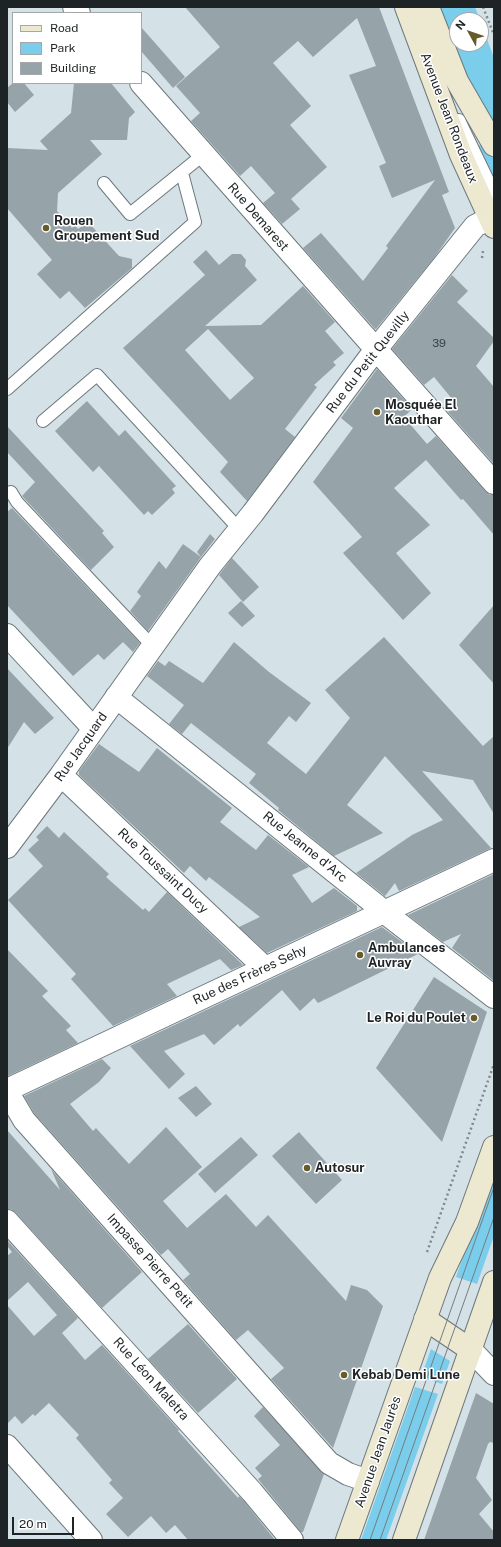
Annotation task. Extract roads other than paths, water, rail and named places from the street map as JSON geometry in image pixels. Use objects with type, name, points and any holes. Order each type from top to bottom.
[{"type":"main road","name":"Avenue Jean Rondeaux","points":[[406,7],[461,154],[492,223]]},
{"type":"main road","name":"Avenue Jean Rondeaux","points":[[428,7],[457,81],[494,145]]},
{"type":"main road","name":"Avenue Jean Jaurès","points":[[347,1540],[440,1278],[467,1222],[494,1147]]},
{"type":"main road","points":[[404,1540],[494,1282]]},
{"type":"main road","points":[[425,1319],[470,1350]]},
{"type":"street","name":"Rue Demarest","points":[[142,84],[494,483]]},
{"type":"street","name":"Rue du Petit Quevilly","points":[[210,566],[376,350],[475,226],[492,223]]},
{"type":"street","name":"Rue Jacquard","points":[[7,847],[61,775],[93,728],[210,566]]},
{"type":"street","points":[[7,635],[93,728]]},
{"type":"street","name":"Rue Jeanne d'Arc","points":[[116,697],[376,904],[384,912],[494,998]]},
{"type":"street","name":"Rue Toussaint Ducy","points":[[61,775],[265,968]]},
{"type":"street","name":"Rue des Frères Sehy","points":[[7,1091],[494,860]]},
{"type":"street","name":"Impasse Pierre Petit","points":[[7,1091],[24,1120],[329,1463],[348,1474],[368,1481]]},
{"type":"street","name":"Rue Léon Maletra","points":[[7,1220],[252,1492],[292,1540]]},
{"type":"street","points":[[470,1350],[494,1374]]},
{"type":"street","points":[[7,1446],[91,1540]]},
{"type":"lane","name":"Avenue Jean Rondeaux","points":[[417,7],[462,130],[494,193]]},
{"type":"lane","points":[[104,183],[130,214],[204,154]]},
{"type":"lane","points":[[7,389],[195,222],[182,173]]},
{"type":"lane","points":[[43,421],[97,375],[246,521]]},
{"type":"lane","points":[[11,492],[17,502],[153,645]]},
{"type":"tram line","points":[[370,1540],[494,1187]]},
{"type":"tram line","points":[[380,1540],[494,1217]]},
{"type":"place","name":"Rouen Groupement Sud","points":[[46,228]]},
{"type":"place","name":"Mosquée El Kaouthar","points":[[377,412]]},
{"type":"place","name":"Ambulances Auvray","points":[[360,955]]},
{"type":"place","name":"Le Roi du Poulet","points":[[474,1018]]},
{"type":"place","name":"Autosur","points":[[307,1168]]},
{"type":"place","name":"Kebab Demi Lune","points":[[344,1375]]}]
